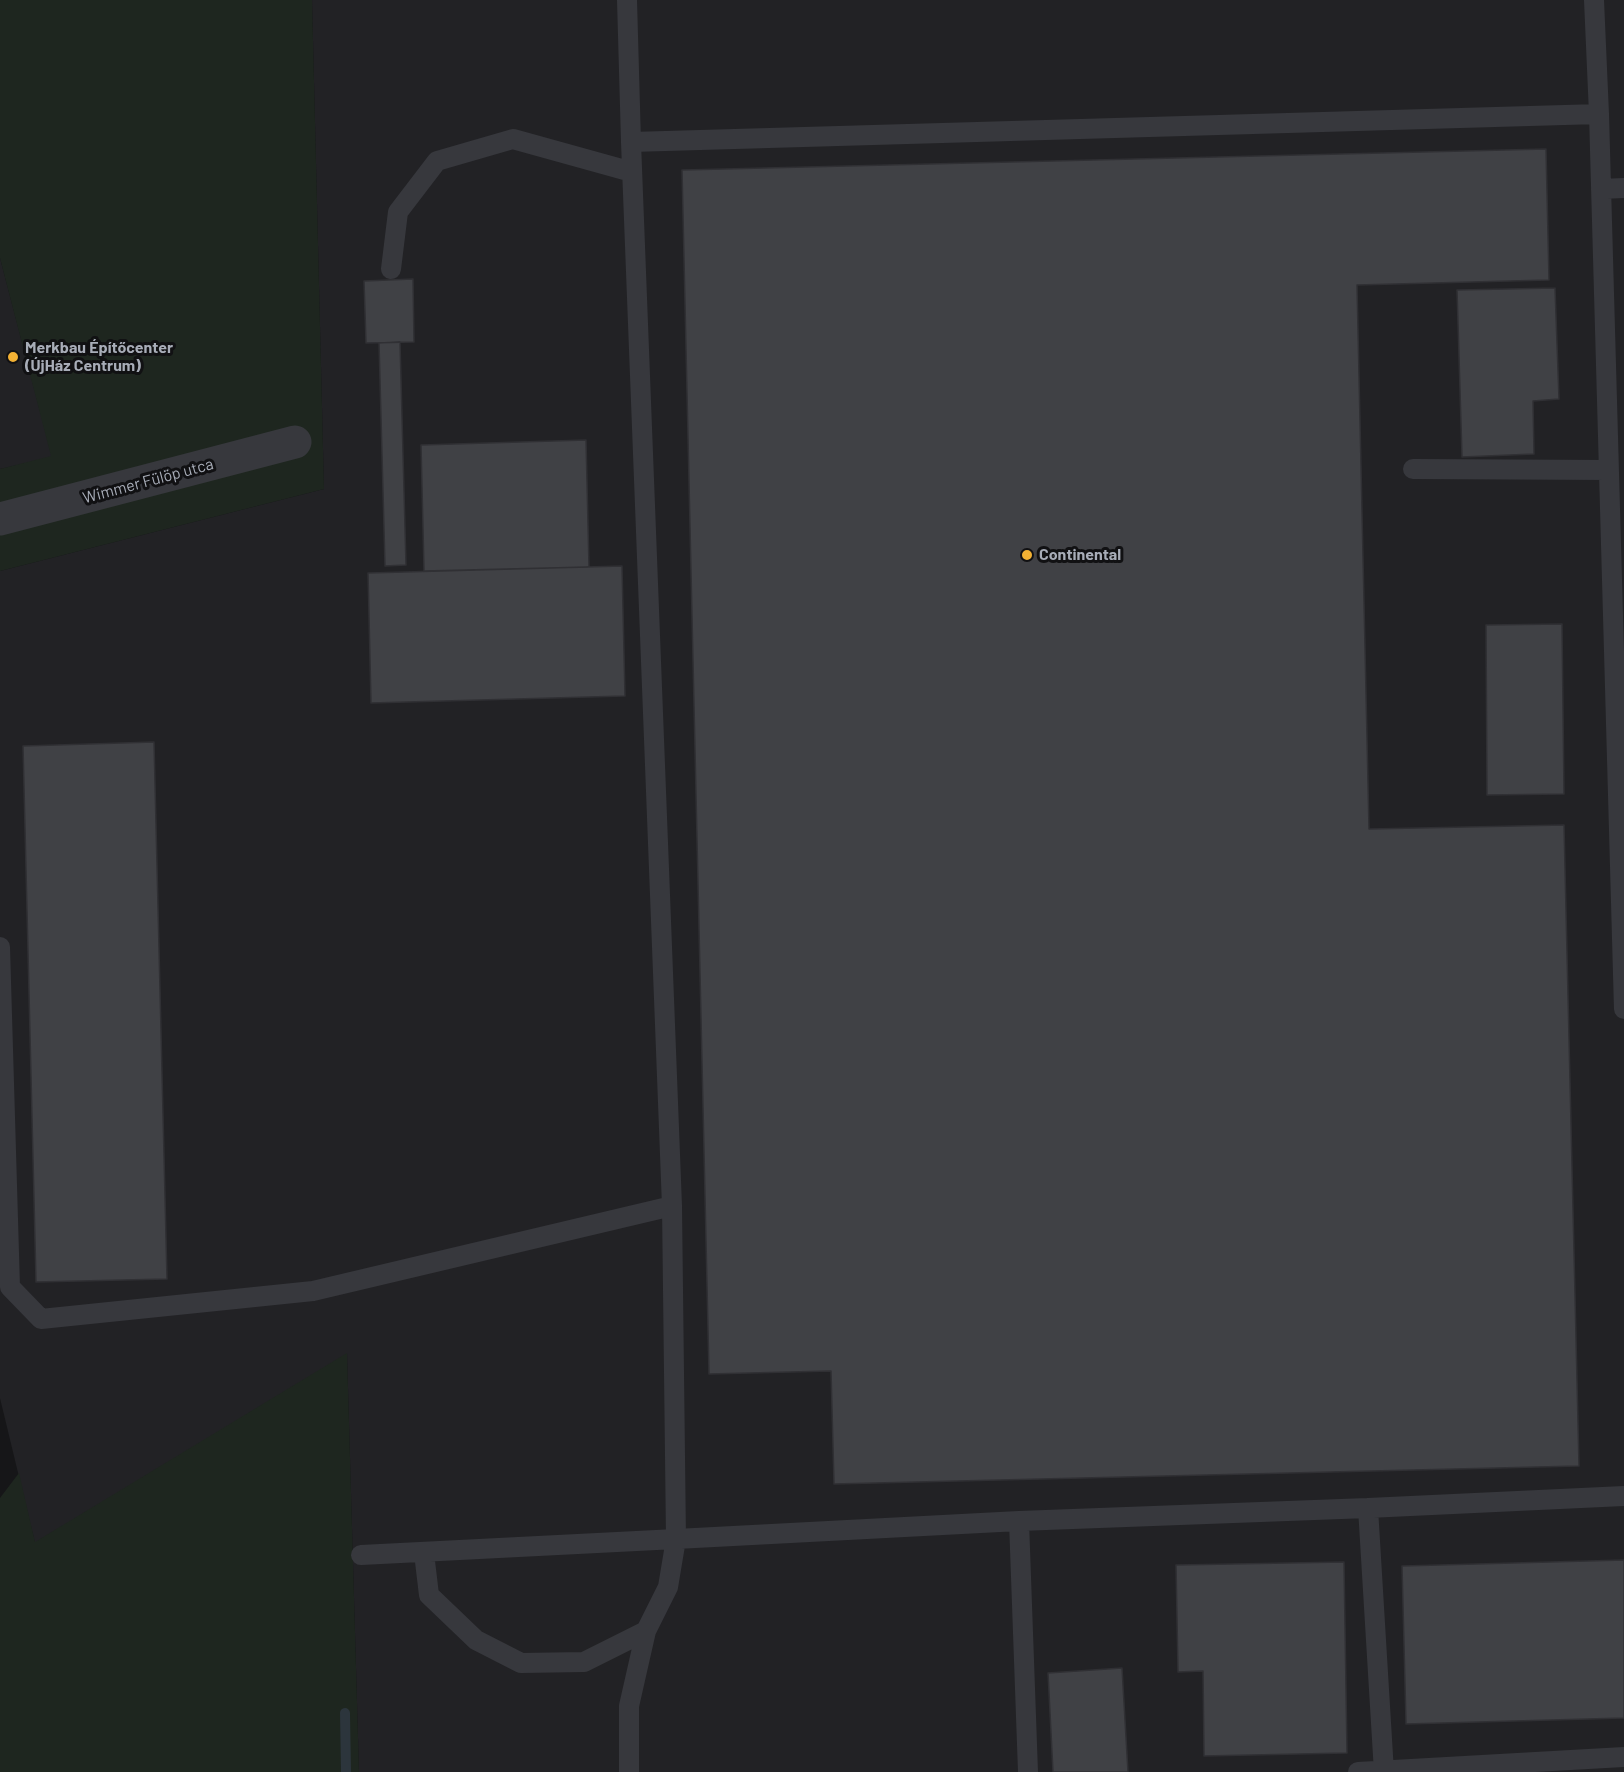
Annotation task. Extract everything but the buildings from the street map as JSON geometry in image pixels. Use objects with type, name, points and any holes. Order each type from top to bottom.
[{"type":"street","name":"Wimmer Fülöp utca","points":[[0,519],[295,442]]},
{"type":"lane","points":[[627,0],[672,1206],[676,1539],[668,1587],[645,1631],[629,1706],[629,1772]]},
{"type":"lane","points":[[1594,0],[1609,470],[1619,650],[1624,1009]]},
{"type":"lane","points":[[631,142],[1599,114]]},
{"type":"lane","points":[[391,269],[398,212],[437,161],[513,139],[632,172]]},
{"type":"lane","points":[[1601,189],[1624,188]]},
{"type":"lane","points":[[1413,469],[1609,470]]},
{"type":"lane","points":[[0,947],[10,1287],[41,1319],[313,1291],[672,1206]]},
{"type":"lane","points":[[361,1555],[1019,1521],[1624,1496]]},
{"type":"lane","points":[[1368,1508],[1384,1772]]},
{"type":"lane","points":[[1019,1521],[1028,1772]]},
{"type":"lane","points":[[424,1553],[429,1595],[476,1640],[521,1663],[584,1662],[645,1631]]},
{"type":"lane","points":[[1358,1772],[1624,1757]]},
{"type":"shaded area","points":[[0,0],[312,0],[324,489],[0,571],[0,469],[51,456],[0,258]]},
{"type":"shaded area","points":[[312,0],[1624,0],[1624,1772],[359,1772],[347,1354],[35,1543],[0,1398],[0,571],[324,489]]},
{"type":"shaded area","name":"Merkbau Építőcenter (ÚjHáz Centrum)","points":[[0,258],[52,457],[0,469]]},
{"type":"shaded area","points":[[347,1353],[359,1772],[0,1772],[0,1498],[19,1473],[35,1542]]},
{"type":"waterway","points":[[345,1713],[346,1772]]},
{"type":"place","name":"Merkbau Építőcenter (ÚjHáz Centrum)","points":[[13,357]]},
{"type":"place","name":"Continental","points":[[1027,555]]}]
